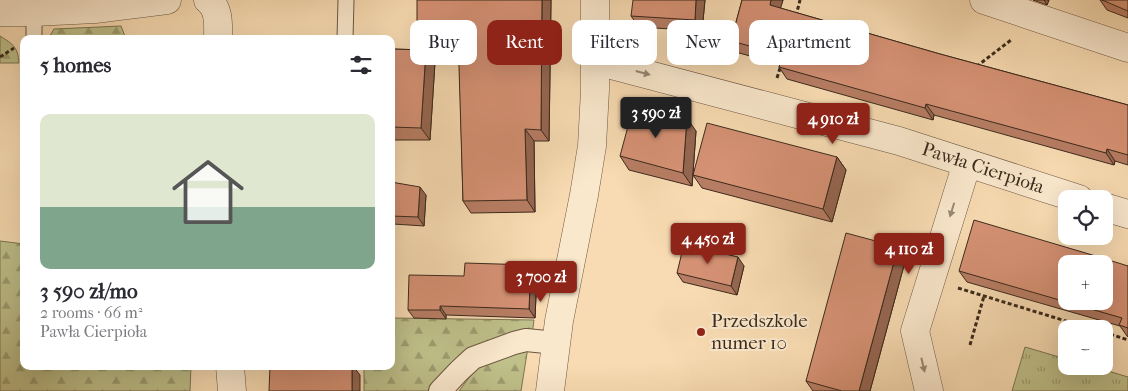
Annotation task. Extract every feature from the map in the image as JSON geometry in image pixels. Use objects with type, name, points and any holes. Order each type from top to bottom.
[{"type":"street","points":[[0,12],[95,9],[167,0]]},
{"type":"street","points":[[208,0],[217,12],[218,35]]},
{"type":"street","points":[[595,0],[595,20]]},
{"type":"street","points":[[984,0],[1128,48]]},
{"type":"street","points":[[550,391],[559,320],[589,166],[594,127],[596,65]]},
{"type":"street","name":"Pawła Cierpioła","points":[[611,65],[898,141],[1058,192]]},
{"type":"street","points":[[929,391],[915,331],[967,163]]},
{"type":"street","points":[[1113,209],[1128,214]]},
{"type":"street","points":[[440,391],[473,358],[514,342],[526,340],[556,343]]},
{"type":"street","points":[[230,370],[232,391]]},
{"type":"lane","points":[[345,35],[346,0]]},
{"type":"lane","points":[[34,12],[34,35]]},
{"type":"path","points":[[795,19],[800,0]]},
{"type":"path","points":[[974,70],[980,63],[1039,18]]},
{"type":"path","points":[[0,57],[17,45]]},
{"type":"path","points":[[768,106],[782,65]]},
{"type":"path","points":[[930,280],[1063,320]]},
{"type":"path","points":[[970,345],[984,296]]},
{"type":"path","points":[[1113,336],[1127,341]]},
{"type":"green space","points":[[121,26],[124,35],[50,35],[54,29]]},
{"type":"green space","points":[[0,36],[14,46],[19,63],[0,63]]},
{"type":"green space","points":[[0,241],[20,244],[20,370],[191,370],[190,391],[0,391]]},
{"type":"green space","points":[[395,318],[534,320],[532,335],[432,391],[364,391],[364,370],[395,370]]},
{"type":"green space","points":[[528,347],[521,391],[459,391],[483,359]]},
{"type":"green space","points":[[1025,347],[1058,357],[1058,375],[1113,375],[1113,373],[1128,377],[1128,391],[1012,391]]},
{"type":"building","points":[[417,0],[542,0],[542,20],[487,20],[487,65],[542,65],[541,130],[525,129],[527,200],[463,201],[459,65],[477,65],[477,20],[417,20]]},
{"type":"building","points":[[633,0],[696,0],[695,20],[631,16]]},
{"type":"building","points":[[742,0],[771,0],[770,5],[822,20],[749,20],[749,46],[739,43],[739,20],[737,20]]},
{"type":"building","points":[[1102,0],[1128,0],[1128,11]]},
{"type":"building","points":[[869,34],[1128,105],[1128,155],[1107,149],[1106,153],[926,104],[925,108],[779,67],[780,65],[869,65]]},
{"type":"building","points":[[395,49],[410,50],[410,65],[425,65],[421,128],[395,127]]},
{"type":"building","points":[[634,104],[687,118],[683,173],[620,156]]},
{"type":"building","points":[[707,123],[837,157],[823,209],[693,175]]},
{"type":"building","points":[[395,183],[420,187],[418,217],[395,216]]},
{"type":"building","points":[[974,220],[1091,255],[1058,255],[1058,300],[959,271]]},
{"type":"building","points":[[846,233],[898,247],[859,391],[842,391],[806,381]]},
{"type":"building","points":[[684,244],[738,257],[731,286],[677,273]]},
{"type":"building","points":[[1113,262],[1128,266],[1128,328],[1119,325],[1122,318],[1094,310],[1113,310]]},
{"type":"building","points":[[465,263],[531,265],[529,309],[440,306],[440,310],[408,310],[409,275],[464,276]]},
{"type":"building","points":[[270,370],[352,370],[352,391],[269,391]]},
{"type":"place","name":"Przedszkole numer 10","points":[[701,332]]}]
